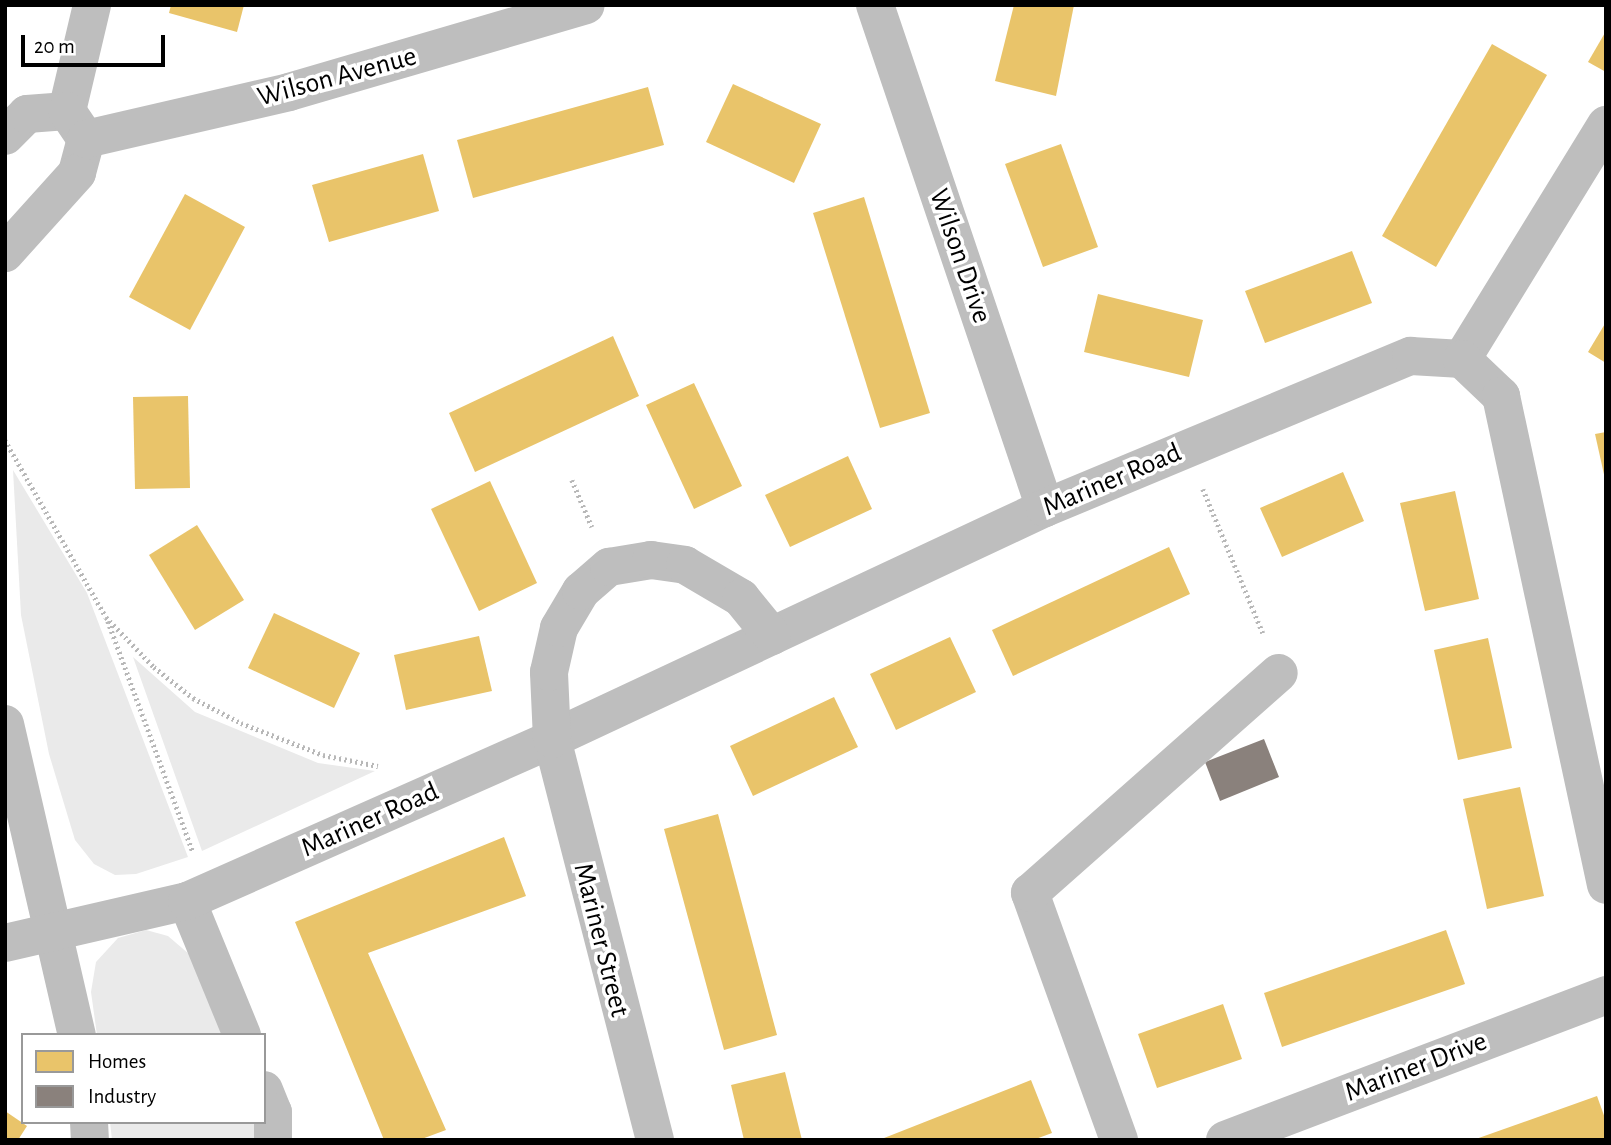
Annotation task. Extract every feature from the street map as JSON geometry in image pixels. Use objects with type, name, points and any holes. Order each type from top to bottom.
[{"type":"street","points":[[5,253],[77,173],[76,125],[92,5]]},
{"type":"street","name":"Wilson Avenue","points":[[5,136],[27,114],[76,125],[289,92],[586,5]]},
{"type":"street","name":"Wilson Drive","points":[[875,5],[1045,508]]},
{"type":"street","points":[[1606,125],[1462,359],[1502,396],[1606,885]]},
{"type":"street","name":"Mariner Road","points":[[5,943],[197,896],[552,739],[1045,508],[1411,356],[1462,359]]},
{"type":"street","points":[[552,739],[549,672],[559,628],[580,591],[609,567],[651,560],[685,565],[741,598],[772,636]]},
{"type":"street","points":[[1119,1140],[1030,893],[1279,673]]},
{"type":"street","points":[[5,724],[78,1033]]},
{"type":"street","name":"Mariner Street","points":[[552,739],[655,1140]]},
{"type":"street","points":[[197,896],[241,1033]]},
{"type":"street","name":"Mariner Drive","points":[[1225,1140],[1606,995]]},
{"type":"street","points":[[266,1095],[273,1112],[273,1140]]},
{"type":"path","points":[[5,440],[106,617],[197,896]]},
{"type":"path","points":[[1186,450],[1279,673]]},
{"type":"path","points":[[572,480],[609,567]]},
{"type":"path","points":[[106,617],[154,667],[193,698],[323,755],[395,769],[420,798]]},
{"type":"shaded area","points":[[13,470],[87,593],[188,857],[136,874],[115,875],[94,864],[75,840],[49,754],[21,615]]},
{"type":"shaded area","points":[[133,657],[195,712],[318,763],[375,771],[202,851]]},
{"type":"shaded area","points":[[146,930],[168,936],[189,954],[222,1033],[97,1033],[91,992],[96,962],[118,938]]},
{"type":"shaded area","points":[[110,1124],[259,1124],[258,1140],[112,1140]]},
{"type":"building: Homes","points":[[171,5],[244,5],[237,32],[169,13]]},
{"type":"building: Homes","points":[[1014,5],[1074,5],[1056,96],[995,81]]},
{"type":"building: Homes","points":[[1606,31],[1606,72],[1588,62]]},
{"type":"building: Homes","points":[[1492,44],[1547,75],[1436,267],[1382,236]]},
{"type":"building: Homes","points":[[733,84],[821,124],[794,183],[706,142]]},
{"type":"building: Homes","points":[[648,87],[664,145],[473,198],[457,140]]},
{"type":"building: Homes","points":[[1061,144],[1098,247],[1043,267],[1005,164]]},
{"type":"building: Homes","points":[[423,154],[439,211],[329,242],[312,185]]},
{"type":"building: Homes","points":[[185,194],[245,227],[190,330],[129,297]]},
{"type":"building: Homes","points":[[864,197],[930,413],[880,428],[813,213]]},
{"type":"building: Homes","points":[[1352,251],[1372,303],[1265,343],[1245,291]]},
{"type":"building: Homes","points":[[1098,294],[1203,320],[1189,377],[1084,352]]},
{"type":"building: Homes","points":[[1606,322],[1606,363],[1588,352]]},
{"type":"building: Homes","points":[[613,336],[639,396],[475,472],[449,413]]},
{"type":"building: Homes","points":[[694,383],[742,486],[694,509],[646,405]]},
{"type":"building: Homes","points":[[188,396],[190,488],[135,489],[133,397]]},
{"type":"building: Homes","points":[[1606,432],[1606,479],[1605,479],[1595,434]]},
{"type":"building: Homes","points":[[848,456],[872,509],[790,547],[765,495]]},
{"type":"building: Homes","points":[[1343,472],[1364,521],[1282,557],[1260,508]]},
{"type":"building: Homes","points":[[490,481],[537,583],[479,611],[431,509]]},
{"type":"building: Homes","points":[[1455,491],[1479,599],[1425,611],[1400,503]]},
{"type":"building: Homes","points":[[197,525],[244,600],[195,630],[149,555]]},
{"type":"building: Homes","points":[[1169,547],[1190,594],[1013,676],[992,630]]},
{"type":"building: Homes","points":[[274,613],[360,653],[334,708],[248,668]]},
{"type":"building: Homes","points":[[479,636],[492,691],[406,710],[394,655]]},
{"type":"building: Homes","points":[[950,637],[976,692],[896,730],[870,674]]},
{"type":"building: Homes","points":[[1488,638],[1512,748],[1458,760],[1434,650]]},
{"type":"building: Homes","points":[[834,697],[858,747],[753,796],[730,746]]},
{"type":"building: Homes","points":[[1520,787],[1544,896],[1487,909],[1463,799]]},
{"type":"building: Homes","points":[[718,814],[777,1035],[724,1050],[664,829]]},
{"type":"building: Homes","points":[[504,837],[526,896],[368,953],[446,1130],[419,1140],[384,1140],[295,922]]},
{"type":"building: Homes","points":[[1446,930],[1465,984],[1282,1047],[1264,993]]},
{"type":"building: Homes","points":[[1223,1004],[1242,1059],[1157,1088],[1138,1034]]},
{"type":"building: Homes","points":[[785,1072],[802,1140],[744,1140],[731,1085]]},
{"type":"building: Homes","points":[[1031,1080],[1052,1133],[1033,1140],[879,1140]]},
{"type":"building: Homes","points":[[1597,1096],[1606,1121],[1606,1140],[1473,1140]]},
{"type":"building: Homes","points":[[5,1111],[27,1126],[18,1140],[5,1140]]},
{"type":"building: Industry","points":[[1264,739],[1279,777],[1220,801],[1205,762]]}]
